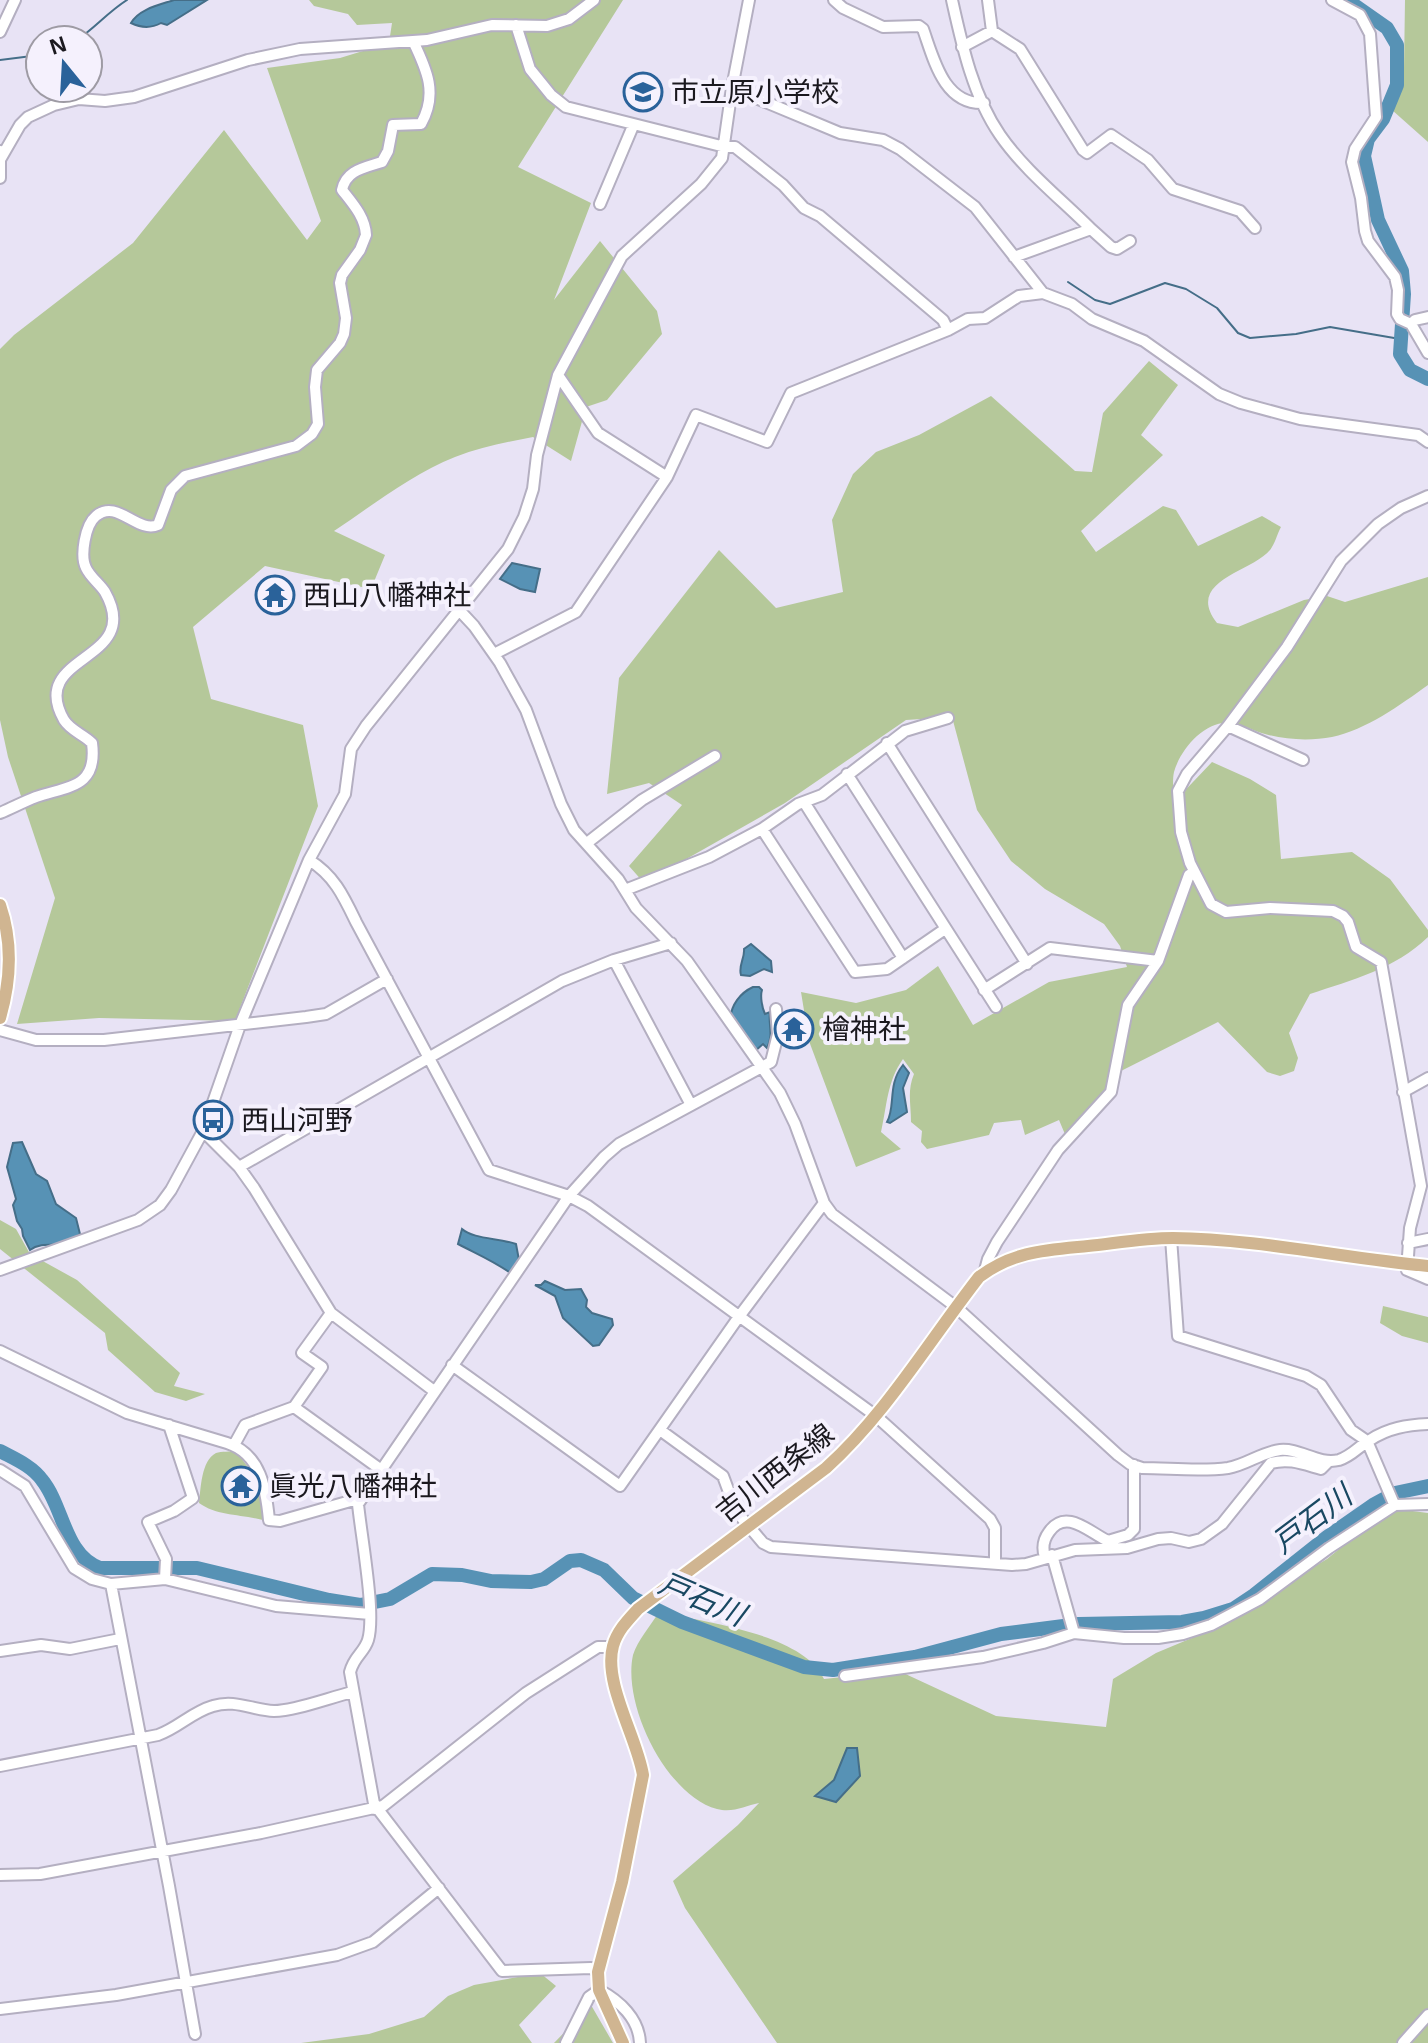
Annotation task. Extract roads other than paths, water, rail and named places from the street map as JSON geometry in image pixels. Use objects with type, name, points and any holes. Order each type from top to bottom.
[{"type":"main road","points":[[0,905],[10,951],[0,1018]]},
{"type":"main road","name":"吉川西条線","points":[[612,1647],[620,1629],[638,1609],[826,1468],[850,1446],[984,1274],[1018,1255],[1171,1238],[1428,1266]]},
{"type":"main road","points":[[612,1647],[614,1681],[640,1757],[643,1775],[622,1882],[598,1972],[599,1990],[623,2043]]},
{"type":"street","points":[[0,32],[15,0]]},
{"type":"street","points":[[0,178],[1,154],[20,125],[28,117],[54,105],[79,99],[105,101],[134,97],[275,53],[427,40],[480,26],[547,26],[569,19],[594,0]]},
{"type":"street","points":[[0,1270],[148,1214],[171,1190],[203,1131],[240,1025],[309,860],[345,794],[351,749],[411,668],[508,549],[524,517],[558,375],[622,256],[715,169],[725,147],[732,88],[749,0]]},
{"type":"street","points":[[834,0],[843,8],[883,27],[919,26],[947,86],[970,104],[984,103]]},
{"type":"street","points":[[952,0],[962,47],[984,103],[1008,146],[1111,247],[1117,249],[1130,241]]},
{"type":"street","points":[[988,0],[992,31],[1020,49],[1083,150],[1087,153],[1111,135],[1148,160],[1173,189],[1240,211],[1255,228]]},
{"type":"street","points":[[1332,0],[1360,15],[1370,34],[1376,117],[1355,149],[1352,162],[1368,241],[1398,284],[1397,314],[1411,324],[1428,353]]},
{"type":"street","points":[[516,25],[530,69],[558,103],[588,115],[735,147],[783,185],[804,208],[830,224],[943,320],[948,330]]},
{"type":"street","points":[[962,47],[992,31]]},
{"type":"street","points":[[0,813],[34,798],[80,784],[93,761],[92,743],[72,730],[62,716],[57,687],[63,674],[106,641],[113,629],[114,618],[105,593],[86,571],[84,564],[87,529],[92,519],[98,513],[108,511],[119,513],[146,527],[158,525],[171,490],[185,476],[296,446],[312,434],[318,424],[317,370],[344,334],[346,318],[340,283],[366,235],[358,209],[342,190],[343,182],[351,173],[382,162],[388,151],[393,125],[421,124],[428,112],[432,102],[429,84],[413,41]]},
{"type":"street","points":[[732,88],[840,133],[883,140],[900,149],[975,207],[1043,293]]},
{"type":"street","points":[[600,204],[633,126]]},
{"type":"street","points":[[1014,257],[1091,229]]},
{"type":"street","points":[[498,652],[576,612],[667,477],[696,415],[767,442],[791,393],[948,330],[968,319],[985,318],[1019,296],[1043,293],[1072,304],[1092,319],[1144,341],[1208,387],[1241,403],[1300,419],[1418,435],[1428,442]]},
{"type":"street","points":[[1411,324],[1428,317]]},
{"type":"street","points":[[558,375],[598,433],[667,477]]},
{"type":"street","points":[[1428,496],[1401,508],[1378,524],[1341,561],[1287,647],[1228,726],[1187,774],[1178,791],[1181,832],[1194,873],[1211,904],[1226,912],[1270,908],[1333,911],[1343,916],[1356,947],[1381,962],[1403,1092],[1423,1167],[1408,1243],[1407,1270],[1428,1279]]},
{"type":"street","points":[[460,611],[500,663],[526,710],[561,804],[574,830],[625,890],[636,908],[687,961],[763,1067],[795,1124],[824,1203],[832,1214],[956,1307],[1118,1455],[1142,1468],[1226,1468],[1277,1450],[1290,1450],[1329,1461],[1340,1460],[1367,1441],[1407,1425],[1428,1424]]},
{"type":"street","points":[[625,890],[709,857],[762,829],[804,802],[822,795],[905,731],[948,718]]},
{"type":"street","points":[[1228,726],[1303,760]]},
{"type":"street","points":[[887,743],[1027,964]]},
{"type":"street","points":[[587,843],[642,800],[715,756]]},
{"type":"street","points":[[847,774],[996,1007]]},
{"type":"street","points":[[804,802],[903,958]]},
{"type":"street","points":[[762,829],[855,972],[887,969],[945,929]]},
{"type":"street","points":[[309,860],[321,867],[342,892],[489,1170],[569,1196],[588,1206],[876,1416],[990,1519],[995,1528],[995,1564]]},
{"type":"street","points":[[984,1274],[997,1242],[1058,1150],[1111,1092],[1128,1005],[1158,961],[1189,875],[1194,873]]},
{"type":"street","points":[[239,1167],[562,981],[614,960],[671,943]]},
{"type":"street","points":[[984,990],[1050,948],[1158,961]]},
{"type":"street","points":[[614,960],[691,1105]]},
{"type":"street","points":[[0,1030],[36,1040],[104,1040],[326,1014],[387,979]]},
{"type":"street","points":[[598,1972],[591,1968],[502,1971],[376,1808],[350,1672],[353,1659],[368,1640],[370,1613],[358,1504],[569,1196],[619,1144],[771,1062],[778,1034],[776,1009]]},
{"type":"street","points":[[1403,1092],[1428,1078]]},
{"type":"street","points":[[203,1131],[239,1167],[331,1313],[434,1391]]},
{"type":"street","points":[[452,1365],[620,1486],[738,1318],[824,1203]]},
{"type":"street","points":[[1414,1211],[1428,1208]]},
{"type":"street","points":[[1171,1238],[1178,1336],[1306,1376],[1321,1385],[1351,1430],[1367,1441],[1394,1504]]},
{"type":"street","points":[[1408,1243],[1428,1239]]},
{"type":"street","points":[[234,1445],[245,1425],[294,1407],[322,1367],[302,1353],[331,1313]]},
{"type":"street","points":[[0,1351],[127,1413],[234,1445],[253,1461],[261,1474],[269,1520],[280,1521],[361,1498]]},
{"type":"street","points":[[294,1407],[380,1469]]},
{"type":"street","points":[[166,1575],[166,1559],[148,1522],[174,1511],[193,1498],[169,1425]]},
{"type":"street","points":[[660,1430],[723,1476],[736,1511],[763,1543],[781,1549],[995,1564],[1026,1564],[1049,1556],[1090,1549],[1127,1548],[1158,1539],[1189,1542],[1201,1539],[1222,1524],[1271,1463],[1294,1461],[1321,1469],[1329,1461]]},
{"type":"street","points":[[1074,1633],[1071,1614],[1064,1605],[1049,1556],[1042,1549],[1046,1535],[1053,1526],[1063,1521],[1081,1524],[1108,1541],[1128,1535],[1134,1529],[1134,1465]]},
{"type":"street","points":[[0,1470],[17,1480],[30,1493],[74,1568],[92,1579],[111,1584],[166,1575],[276,1606],[370,1613]]},
{"type":"street","points":[[845,1676],[983,1657],[1074,1633],[1158,1638],[1183,1634],[1211,1625],[1260,1599],[1329,1548],[1395,1505],[1428,1504]]},
{"type":"street","points":[[111,1584],[195,2034]]},
{"type":"street","points":[[0,1651],[41,1645],[70,1649],[120,1639]]},
{"type":"street","points":[[0,1875],[40,1874],[376,1808],[393,1798],[526,1693],[598,1647],[612,1647]]},
{"type":"street","points":[[0,1766],[139,1740],[170,1731],[184,1718],[213,1706],[230,1703],[274,1711],[353,1692]]},
{"type":"street","points":[[0,2009],[116,1995],[337,1955],[373,1942],[439,1888]]},
{"type":"street","points":[[566,2043],[592,1992],[599,1990],[633,2017],[640,2032],[640,2043]]},
{"type":"street","points":[[1403,2043],[1428,2015]]},
{"type":"water","points":[[174,0],[207,0],[167,25],[161,23],[146,27],[131,23],[144,11]]},
{"type":"water","points":[[512,563],[540,569],[535,592],[520,589],[500,579]]},
{"type":"water","points":[[751,944],[771,961],[772,972],[764,969],[750,976],[741,975],[744,949]]},
{"type":"water","points":[[753,987],[762,990],[765,1014],[770,1012],[769,1043],[767,1048],[763,1044],[755,1051],[730,1020],[737,1000]]},
{"type":"water","points":[[903,1065],[909,1073],[903,1088],[907,1112],[890,1123],[887,1122],[893,1088]]},
{"type":"water","points":[[22,1142],[36,1174],[47,1181],[56,1204],[76,1218],[80,1234],[67,1243],[41,1245],[30,1250],[23,1236],[13,1205],[16,1199],[7,1167],[13,1143]]},
{"type":"water","points":[[462,1229],[473,1235],[516,1244],[519,1260],[512,1274],[458,1244]]},
{"type":"water","points":[[545,1281],[565,1290],[581,1289],[587,1300],[586,1307],[592,1313],[612,1319],[613,1325],[599,1345],[593,1346],[563,1318],[555,1296],[535,1285]]},
{"type":"water","points":[[847,1748],[857,1748],[860,1776],[836,1802],[815,1796],[834,1780]]},
{"type":"waterway","points":[[97,24],[127,0]]},
{"type":"waterway","points":[[1347,0],[1387,28],[1397,45],[1397,85],[1383,119],[1368,139],[1364,156],[1378,220],[1402,271],[1404,294],[1400,354],[1410,370],[1428,379]]},
{"type":"waterway","points":[[0,60],[24,57]]},
{"type":"waterway","points":[[1068,282],[1095,300],[1110,304],[1165,283],[1186,289],[1217,308],[1238,333],[1250,338],[1330,327],[1400,339]]},
{"type":"waterway","name":"戸石川","points":[[0,1451],[38,1475],[79,1553],[100,1568],[197,1568],[360,1605],[390,1599],[432,1574],[531,1582],[544,1579],[570,1561],[581,1560],[604,1570],[633,1598],[682,1622],[804,1667],[833,1670],[915,1657],[1001,1634],[1079,1624],[1182,1622],[1204,1618],[1233,1609],[1254,1595],[1373,1505],[1395,1493],[1428,1486]]},
{"type":"place","name":"市立原小学校","points":[[643,92]]},
{"type":"place","name":"西山八幡神社","points":[[275,595]]},
{"type":"place","name":"檜神社","points":[[794,1029]]},
{"type":"place","name":"西山河野","points":[[213,1120]]},
{"type":"place","name":"眞光八幡神社","points":[[241,1486]]}]
